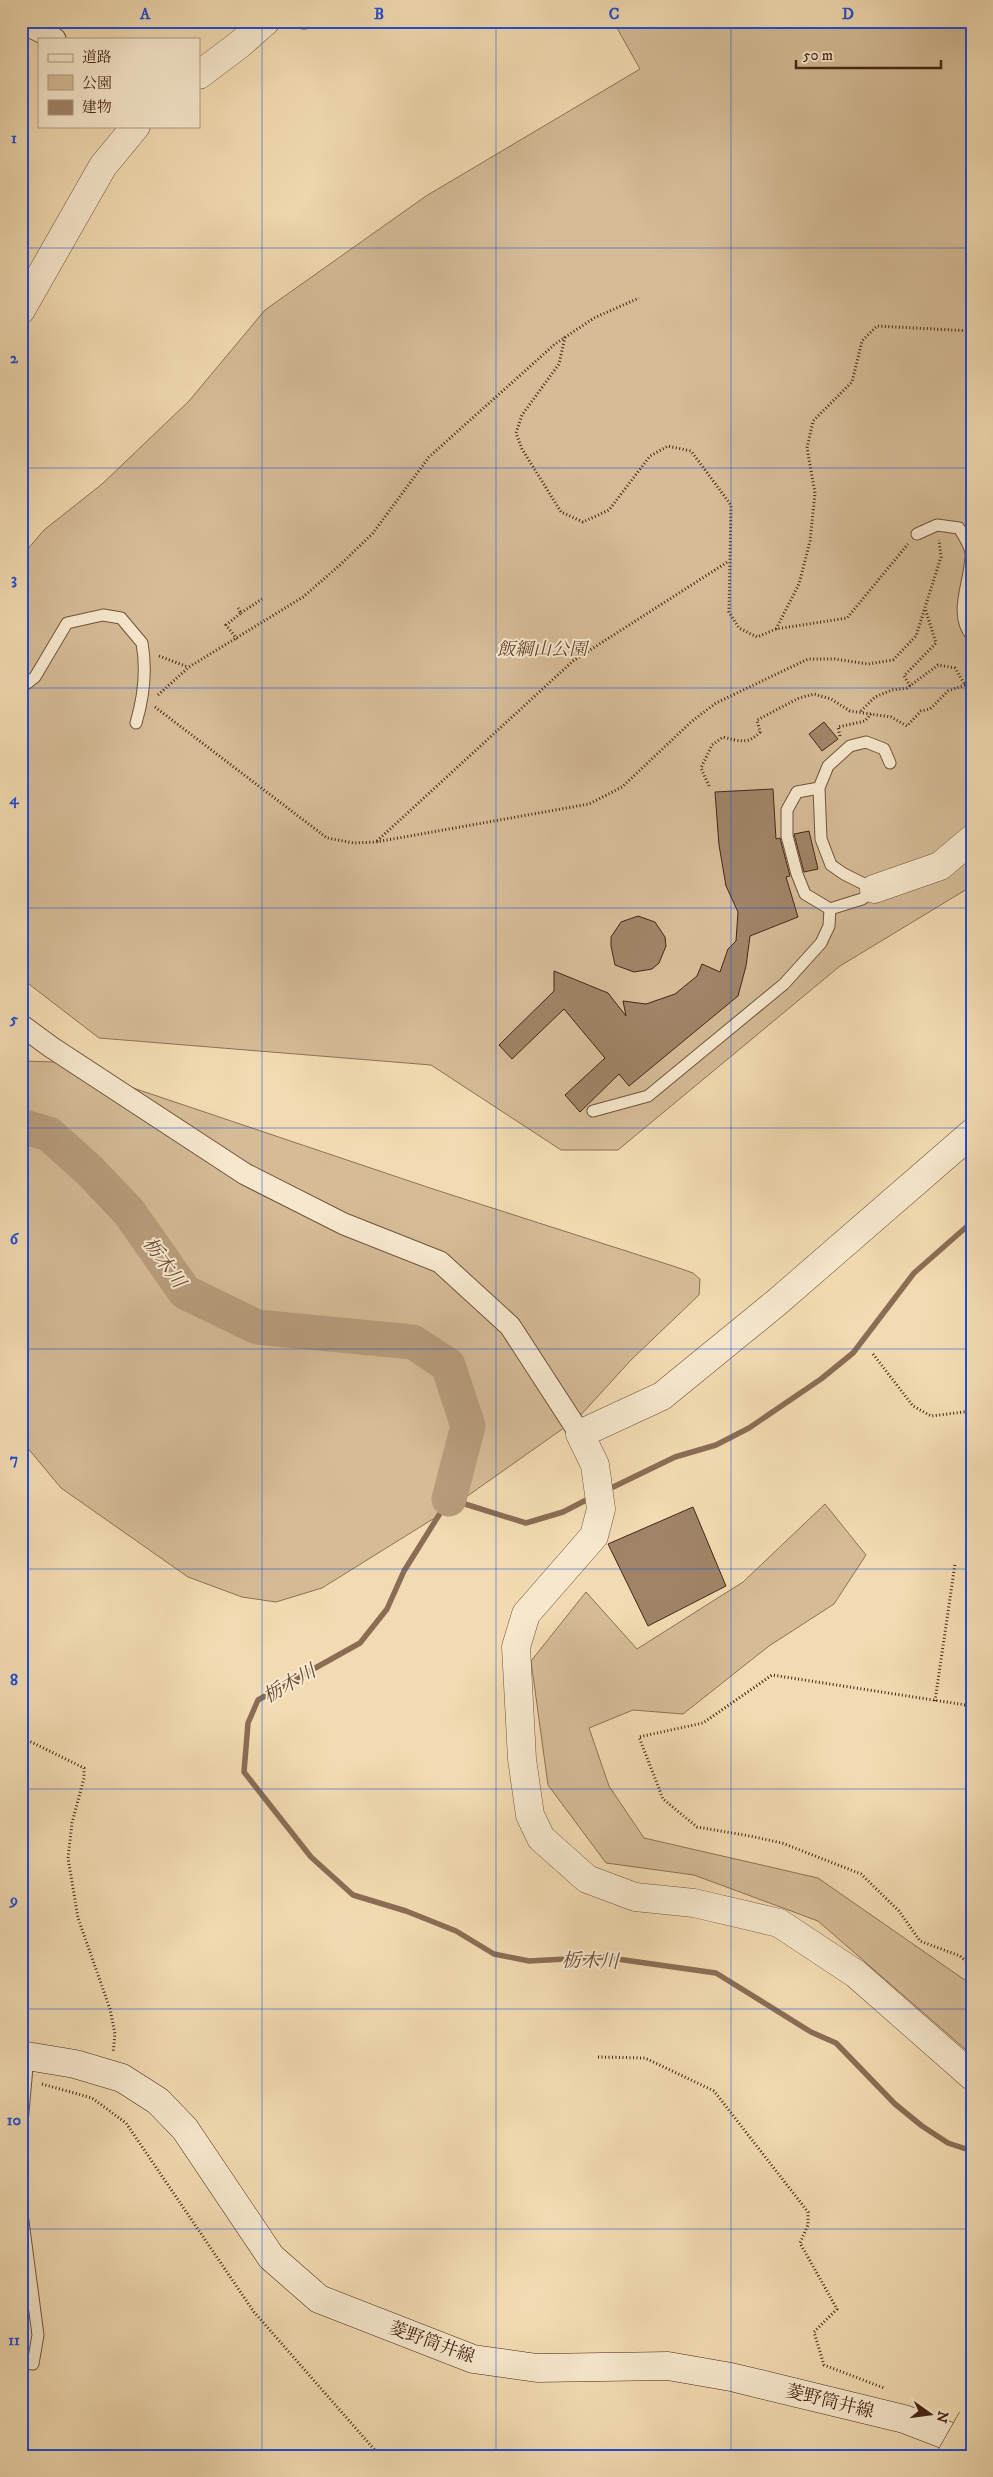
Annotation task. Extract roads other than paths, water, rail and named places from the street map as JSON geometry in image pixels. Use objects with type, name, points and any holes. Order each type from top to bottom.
[{"type":"highway","points":[[951,2456],[972,2420]]},
{"type":"street","points":[[200,74],[240,44],[266,21]]},
{"type":"street","points":[[21,22],[53,38]]},
{"type":"street","points":[[21,310],[103,166],[134,128]]},
{"type":"street","points":[[874,888],[940,866],[972,839]]},
{"type":"street","points":[[21,1025],[51,1047],[245,1174],[344,1224],[440,1262],[510,1326],[580,1434],[595,1465],[601,1509],[594,1536],[526,1614],[516,1647],[522,1759],[530,1815],[541,1838],[587,1880],[635,1897],[694,1903],[779,1922],[856,1974],[972,2076]]},
{"type":"street","points":[[580,1434],[662,1396],[776,1304],[972,1133]]},
{"type":"street","name":"菱野筒井線","points":[[25,2063],[74,2064],[122,2078],[158,2101],[185,2129],[270,2257],[320,2299],[473,2359],[537,2368],[668,2366],[731,2376],[904,2418],[972,2445]]},
{"type":"lane","points":[[289,21],[304,23],[315,21]]},
{"type":"lane","points":[[917,534],[937,525],[959,528],[971,550],[970,576],[961,607],[972,636]]},
{"type":"lane","points":[[21,688],[35,677],[67,623],[103,615],[121,618],[142,643],[143,647],[145,671],[142,704],[136,723]]},
{"type":"lane","points":[[819,788],[797,792],[787,810],[787,836],[797,874],[805,894],[830,909],[862,898],[874,888],[844,874],[831,865],[821,839],[819,788],[828,766],[850,746],[866,742],[884,749],[890,763]]},
{"type":"lane","points":[[593,1111],[648,1096],[784,984],[821,943],[829,926],[830,909]]},
{"type":"lane","points":[[21,2134],[25,2063]]},
{"type":"lane","points":[[21,2206],[38,2335],[33,2364],[21,2362]]},
{"type":"waterway","name":"栃木川","points":[[21,1126],[49,1134],[90,1171],[129,1212],[185,1292],[257,1327],[413,1342],[448,1365],[468,1426],[449,1499]]},
{"type":"waterway","points":[[607,1490],[675,1457],[716,1445],[749,1428],[821,1379],[853,1353],[914,1273],[972,1222]]},
{"type":"waterway","name":"栃木川","points":[[592,1497],[563,1512],[526,1523],[449,1499],[404,1571],[387,1609],[360,1643],[258,1700],[248,1723],[244,1772],[311,1857],[353,1895],[406,1911],[456,1931],[494,1954],[529,1961],[603,1957],[716,1973],[811,2032],[836,2043],[895,2104],[922,2126],[948,2143],[972,2151]]},
{"type":"park label","name":"飯綱山公園","points":[[542,649]]}]
